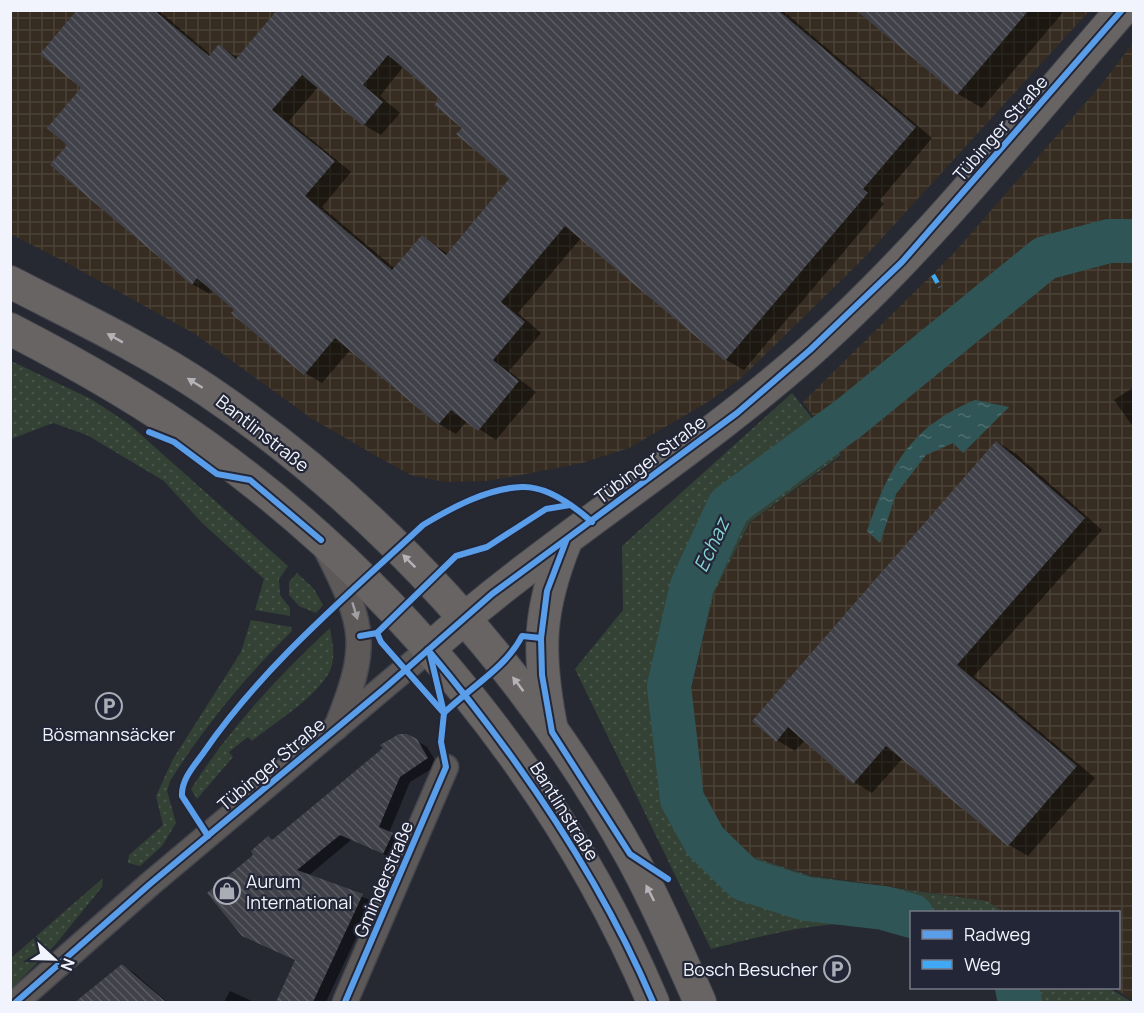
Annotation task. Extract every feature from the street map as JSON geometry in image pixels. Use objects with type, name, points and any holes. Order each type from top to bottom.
[{"type":"main road","name":"Tübinger Straße","points":[[429,650],[492,594],[737,413],[843,321],[930,231],[1122,10]]},
{"type":"main road","name":"Bantlinstraße","points":[[10,282],[186,377],[247,419],[367,520],[464,619],[510,674],[552,732],[630,854],[700,1002]]},
{"type":"main road","name":"Bantlinstraße","points":[[10,329],[77,364],[169,420],[250,480],[321,540],[429,650],[494,729],[560,826],[609,913],[653,1002]]},
{"type":"main road","points":[[552,732],[542,675],[541,638],[547,591],[566,541]]},
{"type":"street","points":[[321,540],[354,607],[360,636],[355,676],[335,730]]},
{"type":"street","name":"Tübinger Straße","points":[[16,1002],[143,890],[429,650]]},
{"type":"street","name":"Gminderstraße","points":[[345,1002],[446,767]]},
{"type":"shaded area","points":[[10,11],[1089,11],[862,260],[740,379],[706,403],[629,448],[582,463],[526,474],[486,481],[444,482],[411,475],[378,457],[311,418],[195,334],[11,234]]},
{"type":"shaded area","points":[[1133,43],[1133,1001],[1115,989],[1120,989],[1120,911],[1002,911],[987,901],[811,875],[753,857],[720,825],[702,795],[691,690],[714,592],[751,522],[842,456],[803,402],[953,254],[1101,85]]},
{"type":"shaded area","points":[[11,361],[91,399],[129,424],[288,566],[279,579],[280,595],[290,608],[290,616],[255,610],[264,579],[202,523],[164,481],[87,435],[53,423],[11,439]]},
{"type":"shaded area","points":[[792,393],[841,455],[750,522],[714,593],[690,690],[701,795],[720,826],[753,857],[811,876],[987,901],[1002,911],[910,911],[910,931],[887,926],[836,924],[785,931],[711,949],[575,669],[623,610],[622,546]]},
{"type":"shaded area","points":[[297,573],[314,589],[323,605],[316,613],[299,606],[289,595],[289,582]]},
{"type":"shaded area","points":[[251,620],[291,627],[292,631],[226,703],[170,781],[167,791],[176,823],[162,846],[140,866],[128,863],[129,855],[163,825],[156,796],[173,759],[241,652]]},
{"type":"shaded area","points":[[330,628],[332,665],[320,686],[252,741],[248,737],[229,752],[233,757],[197,799],[191,789],[238,724],[291,665]]},
{"type":"shaded area","points":[[103,878],[102,887],[55,945],[11,989],[11,958]]},
{"type":"shaded area","points":[[1002,989],[1111,989],[1132,1002],[1004,1002]]},
{"type":"water","points":[[975,400],[1009,407],[963,453],[953,443],[926,455],[896,494],[880,543],[867,531],[884,488],[905,452],[918,436],[934,423]]},
{"type":"building","points":[[77,10],[154,10],[209,56],[219,44],[236,59],[277,10],[778,10],[916,127],[863,189],[868,193],[725,361],[565,226],[501,302],[525,322],[493,360],[519,381],[478,431],[451,410],[438,425],[335,338],[304,375],[231,313],[234,310],[197,278],[192,285],[50,165],[67,145],[47,128],[81,88],[40,54]],"holes":[[[388,55],[440,99],[434,105],[462,128],[456,134],[509,179],[446,255],[422,235],[392,270],[305,196],[335,161],[272,110],[302,75],[363,126],[383,102],[363,85]]]},
{"type":"building","points":[[856,10],[1029,10],[957,95]]},
{"type":"building","points":[[996,441],[1085,518],[957,665],[1077,766],[1008,846],[886,746],[853,784],[788,727],[776,742],[752,721]]},
{"type":"building","points":[[399,734],[407,734],[417,739],[428,758],[400,777],[379,827],[393,833],[383,854],[340,835],[297,870],[363,894],[313,1002],[276,1002],[295,960],[242,936],[207,893],[253,855],[251,851],[268,836],[272,840],[383,748],[380,745]]},
{"type":"building","points":[[122,964],[166,1002],[75,1002]]},
{"type":"waterway","name":"Echaz","points":[[910,915],[884,908],[806,899],[744,879],[705,841],[682,799],[669,686],[692,586],[729,506],[849,418],[1045,258],[1109,241],[1134,241]]},
{"type":"waterway","name":"Echaz","points":[[1017,989],[1020,1002]]},
{"type":"marked path","points":[[933,275],[940,287]]},
{"type":"cycle path","points":[[16,1002],[150,884],[386,687],[492,594],[737,413],[810,350],[902,262],[1122,10]]},
{"type":"cycle path","points":[[149,432],[174,442],[217,474],[250,480],[321,540]]},
{"type":"cycle path","points":[[208,836],[182,796],[186,778],[193,767],[227,720],[279,661],[423,525],[483,495],[522,487],[550,493],[592,522]]},
{"type":"cycle path","points":[[360,636],[377,633],[456,556],[487,547],[546,509],[570,505]]},
{"type":"cycle path","points":[[566,541],[547,591],[541,638],[542,675],[552,732],[630,854],[668,879]]},
{"type":"cycle path","points":[[377,633],[381,642],[442,711]]},
{"type":"cycle path","points":[[444,713],[497,668],[522,636],[541,638]]},
{"type":"cycle path","points":[[428,650],[493,732],[554,818],[607,908],[653,1002]]},
{"type":"cycle path","points":[[345,1002],[446,767],[441,742],[444,713],[430,654]]},
{"type":"place","name":"Bösmannsäcker","points":[[109,706]]},
{"type":"place","name":"Aurum International","points":[[227,891]]},
{"type":"place","name":"Bosch Besucher","points":[[837,969]]}]
